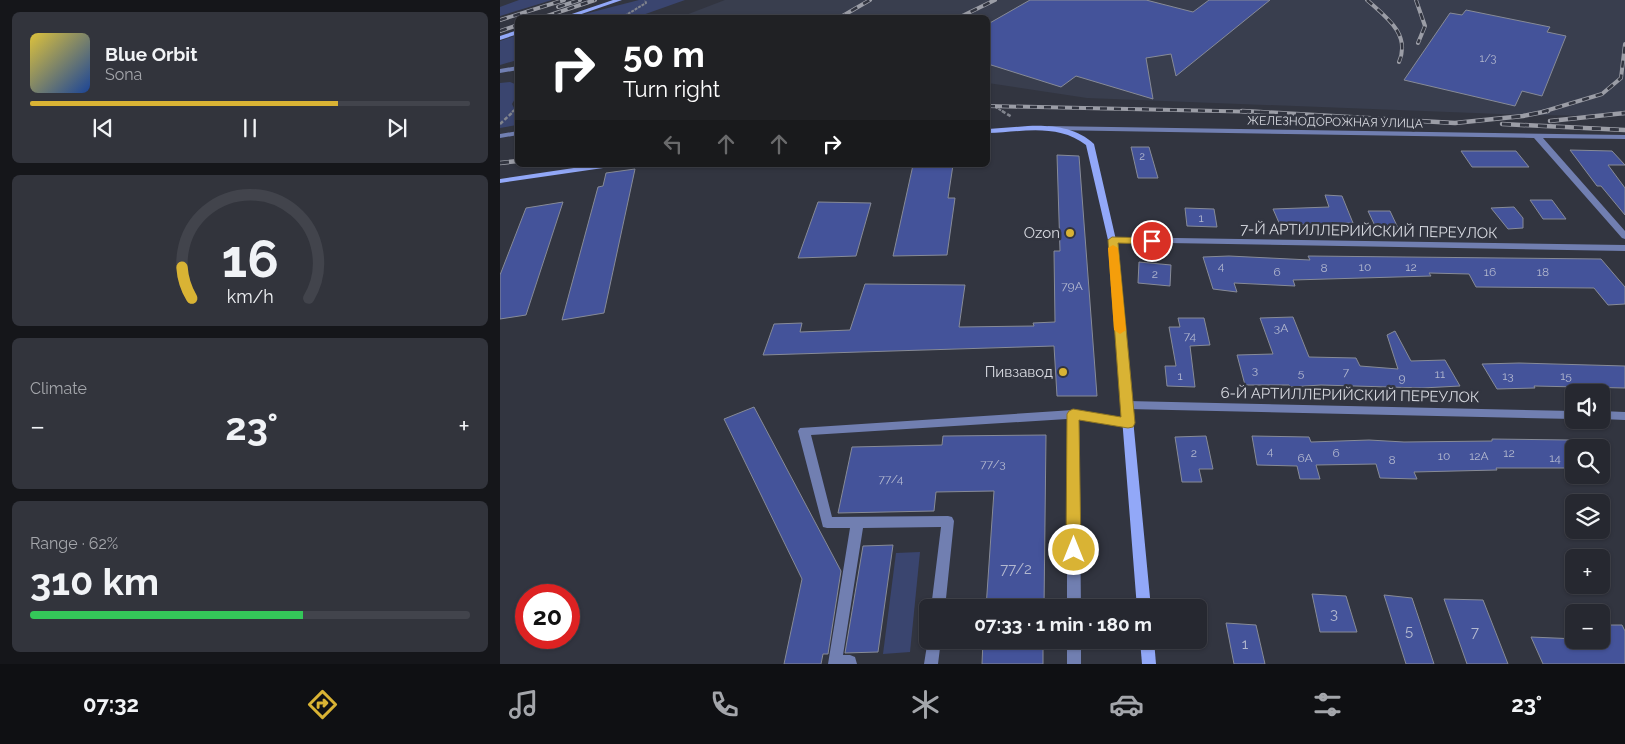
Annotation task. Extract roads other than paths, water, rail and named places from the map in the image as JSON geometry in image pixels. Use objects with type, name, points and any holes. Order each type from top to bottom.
[{"type":"street","points":[[572,15],[620,0]]},
{"type":"street","points":[[500,38],[515,33]]},
{"type":"street","points":[[500,71],[515,68]]},
{"type":"street","name":"ЖЕЛЕЗНОДОРОЖНАЯ УЛИЦА","points":[[1045,128],[1074,134],[1084,138],[1090,144],[1112,240]]},
{"type":"street","name":"ЖЕЛЕЗНОДОРОЖНАЯ УЛИЦА","points":[[990,131],[1045,128],[1625,137]]},
{"type":"street","points":[[500,136],[515,134]]},
{"type":"street","points":[[1536,135],[1625,236]]},
{"type":"street","points":[[500,181],[596,167]]},
{"type":"street","points":[[1112,240],[1143,599]]},
{"type":"street","name":"7-Й АРТИЛЛЕРИЙСКИЙ ПЕРЕУЛОК","points":[[1112,240],[1625,248]]},
{"type":"street","name":"6-Й АРТИЛЛЕРИЙСКИЙ ПЕРЕУЛОК","points":[[1126,405],[1565,415]]},
{"type":"street","points":[[939,599],[948,521],[827,523],[804,431],[1073,414],[1128,423]]},
{"type":"street","points":[[1073,414],[1074,599]]},
{"type":"street","points":[[1610,415],[1625,416]]},
{"type":"street","points":[[850,664],[850,662],[835,663],[857,522]]},
{"type":"street","points":[[931,664],[933,649]]},
{"type":"street","points":[[1074,649],[1074,664]]},
{"type":"street","points":[[1148,649],[1149,664]]},
{"type":"railway","points":[[516,15],[564,0]]},
{"type":"railway","points":[[558,7],[580,0]]},
{"type":"railway","points":[[550,15],[595,0]]},
{"type":"railway","points":[[844,15],[870,0]]},
{"type":"railway","points":[[964,15],[995,0]]},
{"type":"railway","points":[[1367,0],[1395,27],[1402,43],[1399,62]]},
{"type":"railway","points":[[1416,0],[1425,26],[1418,43]]},
{"type":"railway","points":[[500,20],[515,15]]},
{"type":"railway","points":[[500,31],[515,26]]},
{"type":"railway","points":[[1542,112],[1602,94],[1621,78],[1625,44]]},
{"type":"railway","points":[[990,106],[1257,112]]},
{"type":"railway","points":[[1242,111],[1257,112]]},
{"type":"railway","points":[[1257,112],[1455,123],[1523,116],[1548,111]]},
{"type":"railway","points":[[1257,112],[1264,112]]},
{"type":"railway","points":[[1550,121],[1625,113]]},
{"type":"railway","points":[[1502,124],[1625,130]]},
{"type":"railway","points":[[500,163],[515,161]]},
{"type":"place","name":"Ozon","points":[[1070,233]]},
{"type":"place","name":"Пивзавод","points":[[1063,372]]}]
